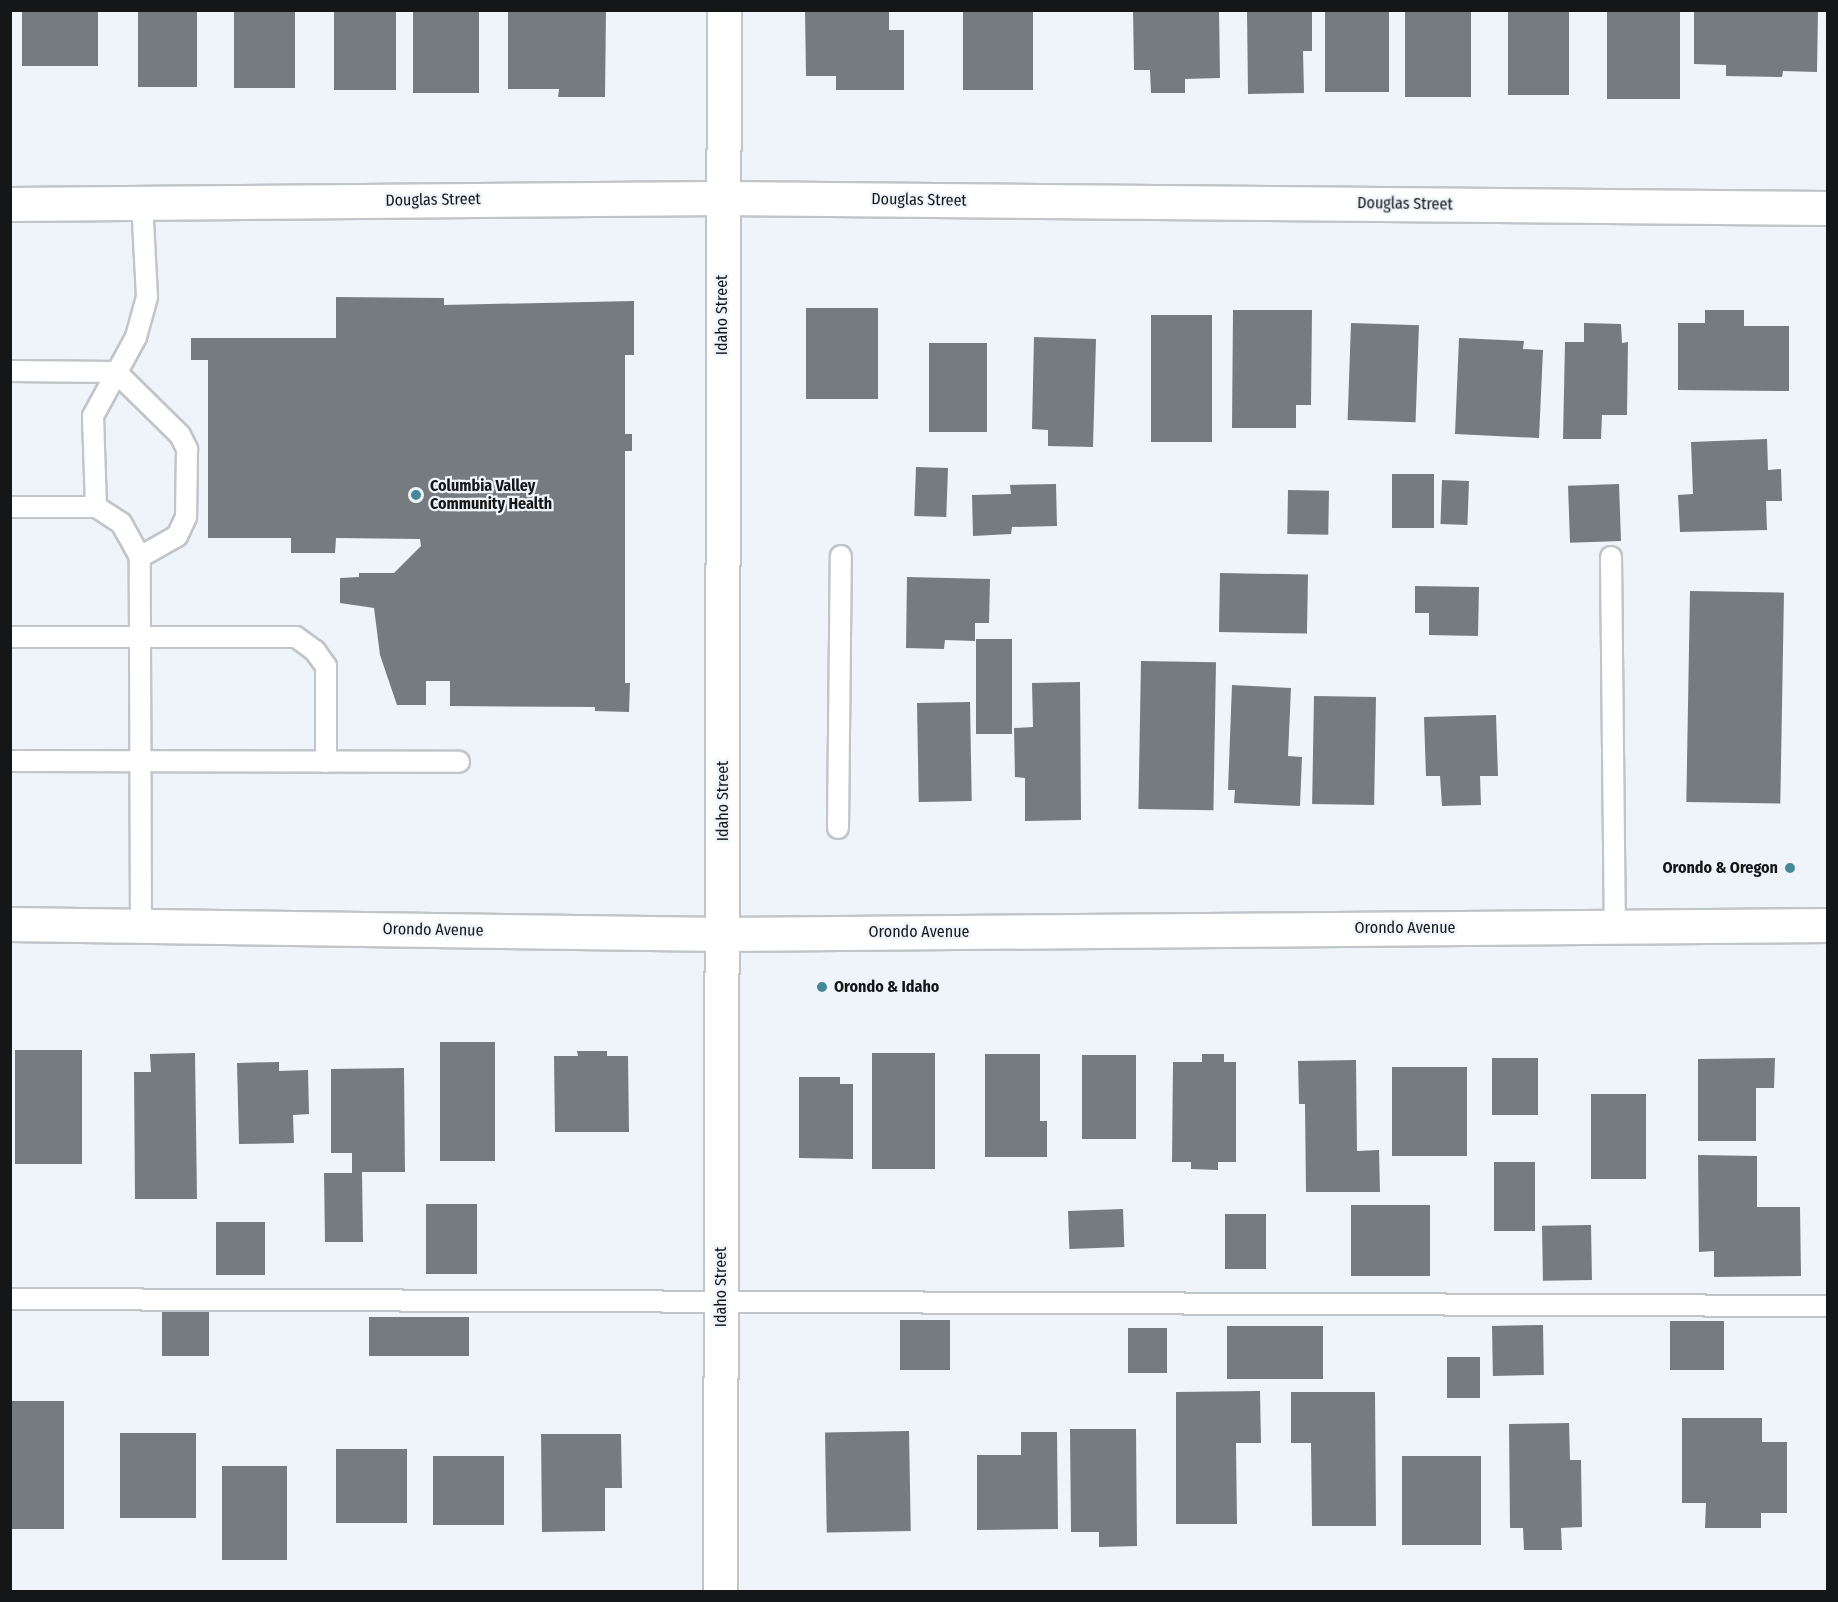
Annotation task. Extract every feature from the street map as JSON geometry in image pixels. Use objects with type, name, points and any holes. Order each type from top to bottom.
[{"type":"street","name":"Idaho Street","points":[[720,1592],[724,10]]},
{"type":"street","name":"Douglas Street","points":[[10,204],[722,198],[1827,208]]},
{"type":"street","name":"Orondo Avenue","points":[[10,924],[723,934],[1827,925]]},
{"type":"lane","points":[[96,507],[93,416],[136,337],[147,297],[142,203]]},
{"type":"lane","points":[[10,371],[116,372],[162,415],[187,449],[186,517],[177,536],[140,557]]},
{"type":"lane","points":[[10,507],[96,507],[121,524],[140,557],[141,926]]},
{"type":"lane","points":[[838,828],[841,556]]},
{"type":"lane","points":[[1611,557],[1615,927]]},
{"type":"lane","points":[[10,637],[296,637],[315,651],[326,666],[326,762]]},
{"type":"lane","points":[[10,761],[459,762]]},
{"type":"lane","points":[[10,1299],[1827,1306]]},
{"type":"building","points":[[22,10],[98,10],[98,66],[22,66]]},
{"type":"building","points":[[138,10],[197,10],[197,87],[138,87]]},
{"type":"building","points":[[234,10],[295,10],[295,88],[234,88]]},
{"type":"building","points":[[334,10],[396,10],[396,90],[334,90]]},
{"type":"building","points":[[413,10],[479,10],[479,93],[413,93]]},
{"type":"building","points":[[508,10],[606,10],[605,97],[558,97],[559,89],[508,89]]},
{"type":"building","points":[[805,10],[889,10],[889,30],[904,30],[904,90],[836,90],[836,76],[806,76]]},
{"type":"building","points":[[963,10],[1033,10],[1033,90],[963,90]]},
{"type":"building","points":[[1133,10],[1219,10],[1220,78],[1185,79],[1185,93],[1151,93],[1150,70],[1134,70]]},
{"type":"building","points":[[1247,10],[1312,10],[1312,51],[1303,51],[1304,93],[1248,94]]},
{"type":"building","points":[[1325,10],[1389,10],[1389,92],[1325,92]]},
{"type":"building","points":[[1405,10],[1471,10],[1471,97],[1405,97]]},
{"type":"building","points":[[1508,10],[1569,10],[1569,95],[1508,95]]},
{"type":"building","points":[[1607,10],[1680,10],[1680,99],[1607,99]]},
{"type":"building","points":[[1694,10],[1818,10],[1817,72],[1783,71],[1782,77],[1726,76],[1726,65],[1694,64]]},
{"type":"building","name":"Columbia Valley Community Health","points":[[336,297],[444,298],[444,305],[634,301],[634,355],[625,355],[625,434],[632,434],[632,451],[625,451],[625,683],[630,683],[629,712],[595,711],[595,707],[450,706],[450,681],[426,681],[426,705],[397,705],[380,655],[374,608],[340,603],[340,578],[359,577],[359,573],[394,573],[421,546],[420,539],[336,538],[335,553],[291,553],[291,538],[208,538],[208,360],[191,360],[191,338],[336,338]]},
{"type":"building","points":[[806,308],[878,308],[878,399],[806,399]]},
{"type":"building","points":[[1233,310],[1312,310],[1311,405],[1296,405],[1296,428],[1232,428]]},
{"type":"building","points":[[1705,310],[1744,310],[1744,326],[1789,326],[1789,391],[1678,390],[1678,323],[1705,323]]},
{"type":"building","points":[[1151,315],[1212,315],[1212,442],[1151,442]]},
{"type":"building","points":[[1351,323],[1419,325],[1416,422],[1348,420]]},
{"type":"building","points":[[1584,323],[1621,324],[1622,343],[1628,342],[1627,415],[1602,415],[1601,439],[1563,439],[1565,342],[1584,342]]},
{"type":"building","points":[[1034,337],[1096,339],[1093,447],[1048,446],[1048,430],[1032,429]]},
{"type":"building","points":[[1459,338],[1524,341],[1523,349],[1543,350],[1539,438],[1455,434]]},
{"type":"building","points":[[929,343],[987,343],[987,432],[929,432]]},
{"type":"building","points":[[1767,439],[1768,470],[1781,469],[1782,501],[1766,501],[1767,530],[1680,532],[1678,495],[1693,494],[1691,442]]},
{"type":"building","points":[[916,467],[948,468],[946,517],[914,516]]},
{"type":"building","points":[[1392,474],[1434,474],[1434,528],[1392,528]]},
{"type":"building","points":[[1442,480],[1469,481],[1467,525],[1440,524]]},
{"type":"building","points":[[1056,484],[1057,526],[1012,527],[1011,534],[973,536],[972,495],[1011,494],[1010,485]]},
{"type":"building","points":[[1619,484],[1621,541],[1570,543],[1568,486]]},
{"type":"building","points":[[1288,490],[1329,491],[1328,535],[1287,534]]},
{"type":"building","points":[[1220,573],[1308,575],[1307,634],[1219,632]]},
{"type":"building","points":[[907,577],[990,579],[989,623],[975,623],[975,641],[945,640],[944,649],[906,648]]},
{"type":"building","points":[[1415,586],[1479,587],[1478,636],[1429,635],[1429,613],[1415,613]]},
{"type":"building","points":[[1690,591],[1784,593],[1780,804],[1686,802]]},
{"type":"building","points":[[976,639],[1012,639],[1012,734],[976,734]]},
{"type":"building","points":[[1141,661],[1216,662],[1213,810],[1138,809]]},
{"type":"building","points":[[1080,682],[1081,820],[1025,821],[1025,778],[1015,777],[1014,728],[1033,727],[1032,683]]},
{"type":"building","points":[[1232,685],[1291,688],[1288,756],[1302,757],[1300,806],[1234,803],[1235,790],[1228,790]]},
{"type":"building","points":[[1314,696],[1376,697],[1374,805],[1312,804]]},
{"type":"building","points":[[970,702],[972,801],[919,802],[917,703]]},
{"type":"building","points":[[1496,715],[1498,776],[1480,776],[1481,805],[1442,806],[1440,776],[1426,776],[1424,717]]},
{"type":"building","points":[[440,1042],[495,1042],[495,1161],[440,1161]]},
{"type":"building","points":[[15,1050],[82,1050],[82,1164],[15,1164]]},
{"type":"building","points":[[577,1051],[607,1051],[607,1056],[628,1056],[629,1132],[555,1132],[554,1056],[578,1056]]},
{"type":"building","points":[[195,1053],[197,1199],[135,1199],[134,1072],[151,1072],[150,1054]]},
{"type":"building","points":[[872,1053],[935,1053],[935,1169],[872,1169]]},
{"type":"building","points":[[985,1054],[1040,1054],[1040,1121],[1047,1121],[1047,1157],[985,1157]]},
{"type":"building","points":[[1202,1054],[1224,1054],[1224,1062],[1236,1062],[1236,1162],[1218,1162],[1218,1170],[1191,1169],[1191,1162],[1172,1162],[1173,1062],[1202,1062]]},
{"type":"building","points":[[1082,1055],[1136,1055],[1136,1139],[1082,1139]]},
{"type":"building","points":[[1492,1058],[1538,1058],[1538,1115],[1492,1115]]},
{"type":"building","points":[[1775,1058],[1774,1088],[1756,1088],[1756,1141],[1698,1141],[1698,1059]]},
{"type":"building","points":[[1356,1060],[1357,1151],[1379,1150],[1380,1192],[1306,1192],[1305,1104],[1299,1104],[1298,1061]]},
{"type":"building","points":[[279,1062],[279,1071],[308,1070],[309,1114],[293,1115],[294,1143],[239,1144],[237,1063]]},
{"type":"building","points":[[1392,1067],[1467,1067],[1467,1156],[1392,1156]]},
{"type":"building","points":[[404,1068],[405,1172],[362,1172],[363,1242],[325,1242],[324,1173],[352,1173],[352,1153],[331,1153],[331,1069]]},
{"type":"building","points":[[799,1077],[840,1077],[840,1084],[853,1084],[853,1159],[799,1158]]},
{"type":"building","points":[[1591,1094],[1646,1094],[1646,1179],[1591,1179]]},
{"type":"building","points":[[1698,1155],[1757,1156],[1757,1207],[1800,1207],[1801,1276],[1714,1277],[1714,1251],[1699,1252]]},
{"type":"building","points":[[1494,1162],[1535,1162],[1535,1231],[1494,1231]]},
{"type":"building","points":[[426,1204],[477,1204],[477,1274],[426,1274]]},
{"type":"building","points":[[1351,1205],[1430,1205],[1430,1276],[1351,1276]]},
{"type":"building","points":[[1123,1209],[1124,1247],[1069,1249],[1068,1211]]},
{"type":"building","points":[[1225,1214],[1266,1214],[1266,1269],[1225,1269]]},
{"type":"building","points":[[216,1222],[265,1222],[265,1275],[216,1275]]},
{"type":"building","points":[[1591,1225],[1592,1280],[1543,1281],[1542,1226]]},
{"type":"building","points":[[162,1311],[209,1311],[209,1356],[162,1356]]},
{"type":"building","points":[[369,1317],[469,1317],[469,1356],[369,1356]]},
{"type":"building","points":[[900,1320],[950,1320],[950,1370],[900,1370]]},
{"type":"building","points":[[1670,1321],[1724,1321],[1724,1370],[1670,1370]]},
{"type":"building","points":[[1543,1325],[1544,1375],[1493,1376],[1492,1326]]},
{"type":"building","points":[[1227,1326],[1323,1326],[1323,1379],[1227,1379]]},
{"type":"building","points":[[1128,1328],[1167,1328],[1167,1373],[1128,1373]]},
{"type":"building","points":[[1447,1357],[1480,1357],[1480,1398],[1447,1398]]},
{"type":"building","points":[[1260,1391],[1261,1443],[1236,1443],[1237,1524],[1176,1524],[1176,1392]]},
{"type":"building","points":[[1291,1392],[1375,1392],[1376,1526],[1312,1526],[1311,1443],[1291,1443]]},
{"type":"building","points":[[10,1401],[64,1401],[64,1529],[10,1529]]},
{"type":"building","points":[[1682,1418],[1762,1418],[1762,1442],[1787,1442],[1787,1513],[1761,1513],[1761,1528],[1705,1528],[1706,1503],[1682,1503]]},
{"type":"building","points":[[1569,1423],[1570,1460],[1581,1460],[1582,1527],[1561,1528],[1562,1550],[1524,1550],[1523,1528],[1510,1528],[1509,1424]]},
{"type":"building","points":[[1070,1429],[1136,1429],[1137,1546],[1099,1547],[1099,1532],[1071,1532]]},
{"type":"building","points":[[909,1431],[911,1531],[827,1532],[825,1432]]},
{"type":"building","points":[[1021,1432],[1057,1432],[1058,1529],[977,1530],[977,1455],[1021,1455]]},
{"type":"building","points":[[120,1433],[196,1433],[196,1518],[120,1518]]},
{"type":"building","points":[[541,1434],[621,1434],[622,1488],[605,1488],[605,1531],[542,1532]]},
{"type":"building","points":[[336,1449],[407,1449],[407,1523],[336,1523]]},
{"type":"building","points":[[433,1456],[504,1456],[504,1525],[433,1525]]},
{"type":"building","points":[[1402,1456],[1481,1456],[1481,1545],[1402,1545]]},
{"type":"building","points":[[222,1466],[287,1466],[287,1560],[222,1560]]},
{"type":"place","name":"Columbia Valley Community Health","points":[[416,495]]},
{"type":"place","name":"Orondo & Oregon","points":[[1790,868]]},
{"type":"place","name":"Orondo & Idaho","points":[[822,987]]}]
